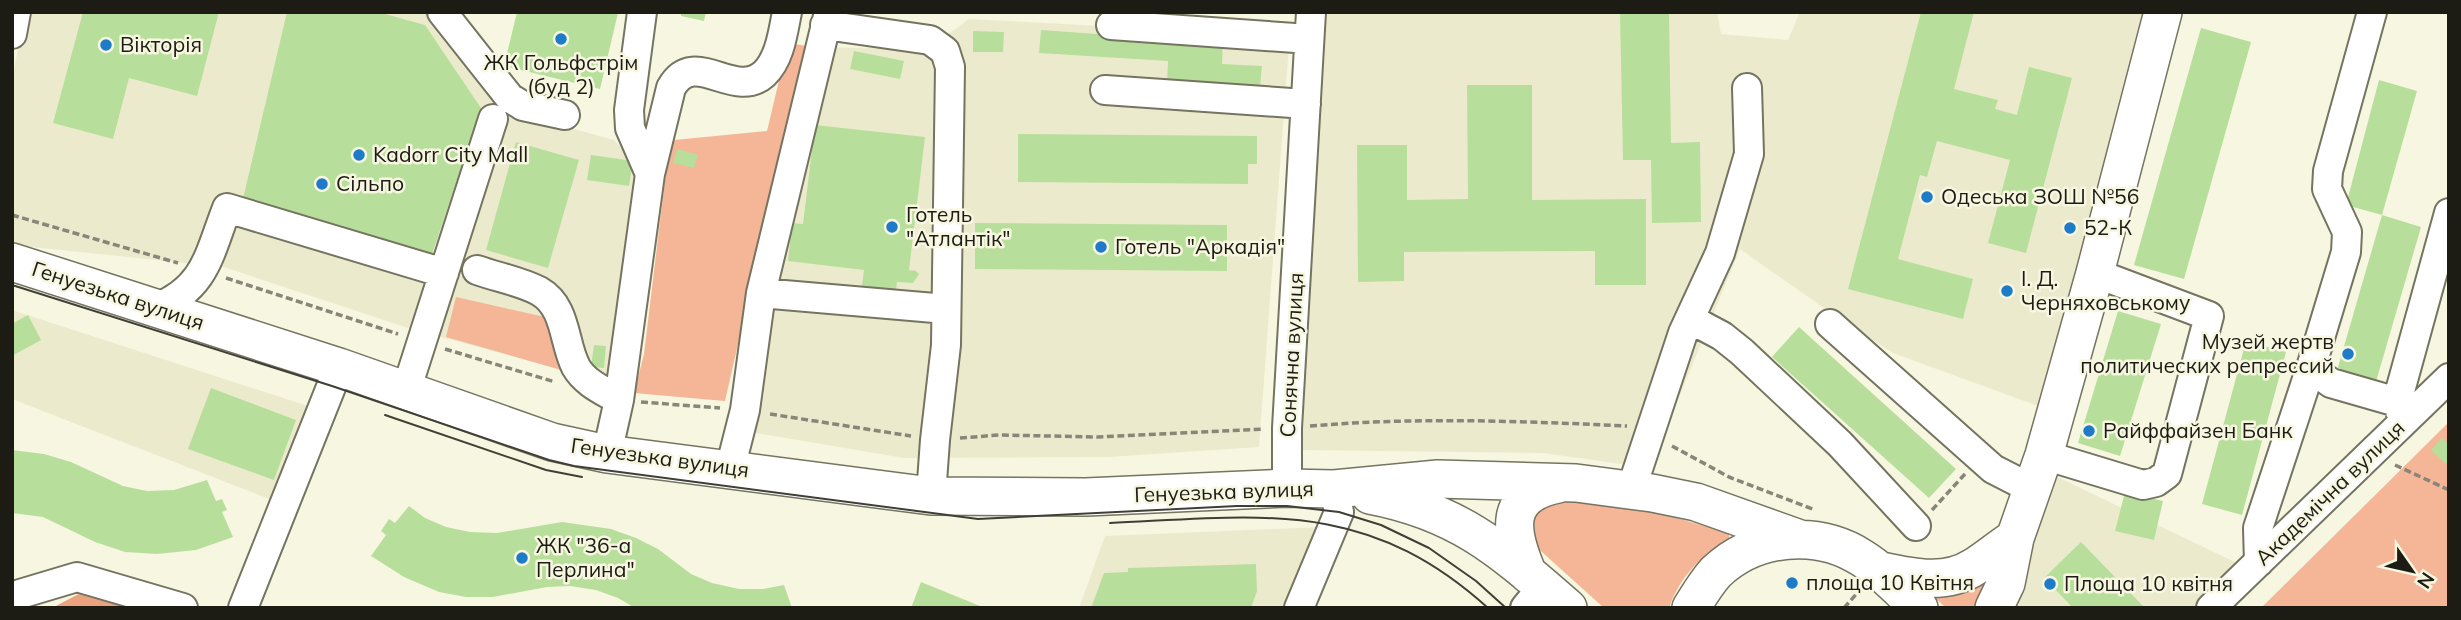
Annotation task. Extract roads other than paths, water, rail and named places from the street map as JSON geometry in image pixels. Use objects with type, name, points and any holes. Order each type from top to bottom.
[{"type":"main road","points":[[1994,608],[2006,583],[2015,538],[2038,472],[2095,273],[2163,12]]},
{"type":"main road","name":"Генуезька вулиця","points":[[12,262],[340,367],[552,442],[607,454],[931,496],[1086,497],[1287,488],[1334,489],[1438,479],[1576,483],[1631,490],[1808,525]]},
{"type":"main road","points":[[1541,594],[1516,543],[1513,522],[1520,505],[1533,491],[1576,483]]},
{"type":"main road","name":"Генуезька вулиця","points":[[1334,489],[1417,505],[1455,522],[1485,539],[1541,594]]},
{"type":"main road","points":[[1692,608],[1717,572],[1735,558],[1808,525],[1821,541],[1842,548],[1877,570],[1919,608]]},
{"type":"main road","points":[[1877,570],[1913,578],[1946,578],[1973,568],[2015,538]]},
{"type":"street","points":[[12,34],[16,12]]},
{"type":"street","points":[[442,12],[510,99],[523,106],[565,114]]},
{"type":"street","points":[[642,12],[629,110],[630,128],[650,174]]},
{"type":"street","points":[[607,454],[619,400],[650,174],[667,99],[676,78],[685,72],[695,71],[741,82],[752,81],[764,74],[773,63],[780,45],[787,12]]},
{"type":"street","points":[[2259,562],[2258,528],[2346,252],[2347,232],[2327,189],[2328,171],[2372,12]]},
{"type":"street","points":[[730,469],[745,410],[761,293],[827,19],[930,40],[945,51],[950,67],[946,345],[931,496]]},
{"type":"street","points":[[1111,25],[1310,25]]},
{"type":"street","name":"Сонячна вулиця","points":[[1287,488],[1287,428],[1310,25]]},
{"type":"street","points":[[1631,490],[1689,319],[1720,253],[1749,154],[1747,88]]},
{"type":"street","points":[[1105,90],[1306,104]]},
{"type":"street","points":[[406,391],[493,119]]},
{"type":"street","points":[[156,308],[185,293],[195,283],[227,208],[444,273]]},
{"type":"street","points":[[2313,361],[2317,373],[2331,383],[2401,412],[2449,213]]},
{"type":"street","points":[[477,271],[539,291],[548,299],[558,310],[577,368],[586,379],[619,400]]},
{"type":"street","points":[[1830,324],[1993,468],[2143,485],[2157,482],[2167,474],[2209,316],[2095,273]]},
{"type":"street","points":[[761,293],[946,309]]},
{"type":"street","points":[[1689,319],[1722,336],[1742,352],[1840,444],[1916,526]]},
{"type":"street","points":[[243,608],[340,367]]},
{"type":"street","name":"Академічна вулиця","points":[[2211,608],[2371,454],[2401,412],[2449,378]]},
{"type":"street","points":[[1299,608],[1339,512],[1334,489]]},
{"type":"street","points":[[12,599],[20,594],[77,577],[183,608]]},
{"type":"tram line","points":[[12,285],[574,466],[978,519],[1237,506],[1287,506],[1339,512],[1381,525],[1429,548],[1476,581],[1506,608]]},
{"type":"tram line","points":[[385,415],[546,470],[582,477]]},
{"type":"tram line","points":[[1110,523],[1264,518],[1310,522],[1355,531],[1399,547],[1443,572],[1488,608]]},
{"type":"place","name":"ЖК Гольфстрім (буд 2)","points":[[561,39]]},
{"type":"place","name":"Вікторія","points":[[106,45]]},
{"type":"place","name":"Kadorr City Mall","points":[[359,155]]},
{"type":"place","name":"Сільпо","points":[[322,184]]},
{"type":"place","name":"Одеська ЗОШ №56","points":[[1927,197]]},
{"type":"place","name":"Готель \"Атлантік\"","points":[[892,227]]},
{"type":"place","name":"52-К","points":[[2070,228]]},
{"type":"place","name":"Готель \"Аркадія\"","points":[[1101,247]]},
{"type":"place","name":"І. Д. Черняховському","points":[[2007,291]]},
{"type":"place","name":"Музей жертв политических репрессий","points":[[2348,354]]},
{"type":"place","name":"Райффайзен Банк","points":[[2089,431]]},
{"type":"place","name":"ЖК \"36-а Перлина\"","points":[[522,558]]},
{"type":"place","name":"площа 10 Квітня","points":[[1792,583]]},
{"type":"place","name":"Площа 10 квітня","points":[[2050,584]]}]
